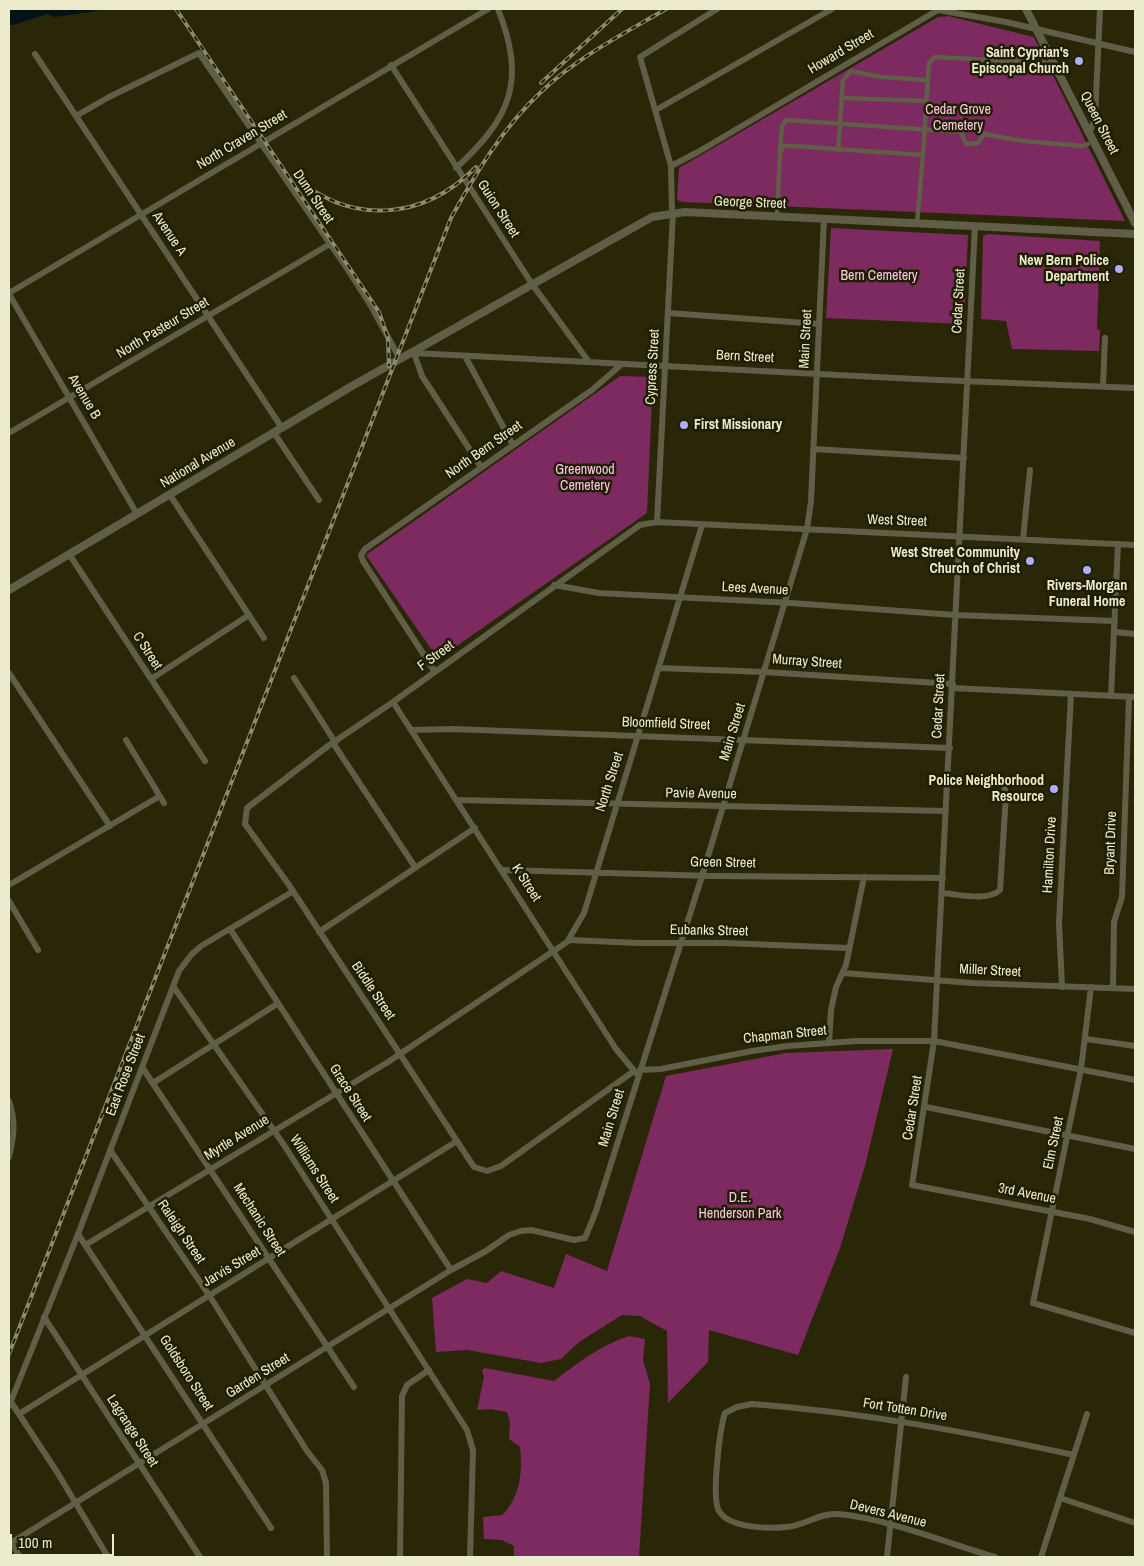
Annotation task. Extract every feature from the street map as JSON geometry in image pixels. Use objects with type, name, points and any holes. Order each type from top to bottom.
[{"type":"street","name":"North Craven Street","points":[[9,294],[488,9]]},
{"type":"street","points":[[456,168],[494,124],[509,98],[513,73],[512,52],[498,9]]},
{"type":"street","name":"Cypress Street","points":[[657,522],[673,213],[671,166],[640,57],[717,9]]},
{"type":"street","points":[[656,110],[832,9]]},
{"type":"street","name":"Queen Street","points":[[1026,9],[1135,223]]},
{"type":"street","points":[[1089,133],[1095,119],[1100,9]]},
{"type":"street","name":"Howard Street","points":[[671,166],[698,152],[938,10],[960,12],[1135,52]]},
{"type":"street","name":"Dunn Street","points":[[76,116],[198,52],[262,143],[371,306],[400,359]]},
{"type":"street","name":"Avenue A","points":[[35,54],[282,428]]},
{"type":"street","points":[[917,223],[929,63],[935,57],[1047,63]]},
{"type":"street","name":"Guion Street","points":[[391,66],[532,284],[589,362]]},
{"type":"street","points":[[838,150],[843,80],[850,71],[881,77],[928,80]]},
{"type":"street","points":[[842,98],[926,101]]},
{"type":"street","points":[[777,216],[782,126],[786,120],[961,132],[970,124],[978,126],[984,134],[1023,141],[1083,146],[1088,144]]},
{"type":"street","points":[[961,132],[966,144],[978,143],[984,134]]},
{"type":"street","points":[[780,152],[784,146],[793,146],[923,155]]},
{"type":"street","name":"George Street","points":[[400,359],[414,353],[642,222],[673,213],[824,218],[1135,234]]},
{"type":"street","name":"Main Street","points":[[520,1231],[531,1230],[574,1240],[585,1238],[596,1211],[637,1072],[702,876],[786,603],[807,529],[824,218]]},
{"type":"street","name":"Cedar Street","points":[[912,1185],[926,1107],[934,1041],[938,981],[975,226]]},
{"type":"street","name":"North Pasteur Street","points":[[9,433],[330,244]]},
{"type":"street","name":"Avenue B","points":[[9,294],[137,514]]},
{"type":"street","points":[[668,313],[819,324]]},
{"type":"street","points":[[1104,386],[1105,338]]},
{"type":"street","points":[[414,353],[422,376],[481,467]]},
{"type":"street","name":"Bern Street","points":[[414,353],[1135,388]]},
{"type":"street","points":[[465,356],[513,445]]},
{"type":"street","name":"National Avenue","points":[[10,587],[400,359]]},
{"type":"street","name":"North Bern Street","points":[[435,672],[363,561],[361,555],[365,549],[592,390],[622,364]]},
{"type":"street","points":[[274,433],[319,500]]},
{"type":"street","points":[[812,449],[964,458]]},
{"type":"street","points":[[1023,539],[1030,470]]},
{"type":"street","points":[[170,495],[264,638]]},
{"type":"street","name":"West Street","points":[[657,522],[1135,545]]},
{"type":"street","name":"F Street","points":[[245,824],[248,808],[253,802],[334,742],[393,702],[640,525],[657,522]]},
{"type":"street","name":"North Street","points":[[399,1053],[432,1034],[569,940],[584,913],[702,525]]},
{"type":"street","points":[[1111,696],[1118,544]]},
{"type":"street","name":"C Street","points":[[69,554],[205,761]]},
{"type":"street","name":"Lees Avenue","points":[[554,586],[599,593],[786,603],[956,615],[1115,621]]},
{"type":"street","points":[[151,679],[249,616]]},
{"type":"street","points":[[1115,632],[1135,634]]},
{"type":"street","name":"Murray Street","points":[[660,668],[764,672],[1132,697]]},
{"type":"street","points":[[9,673],[110,826]]},
{"type":"street","points":[[294,678],[415,867]]},
{"type":"street","name":"Hamilton Drive","points":[[1062,987],[1059,923],[1071,694]]},
{"type":"street","name":"Bryant Drive","points":[[1113,988],[1114,922],[1122,897],[1132,697]]},
{"type":"street","name":"K Street","points":[[393,702],[503,870],[616,1049],[637,1072]]},
{"type":"street","name":"Bloomfield Street","points":[[411,730],[454,729],[950,748]]},
{"type":"street","points":[[126,740],[164,803]]},
{"type":"street","points":[[942,893],[990,896],[1000,890],[1006,795],[1004,785],[996,780],[948,779]]},
{"type":"street","points":[[9,885],[160,796]]},
{"type":"street","name":"Pavie Avenue","points":[[456,800],[946,811]]},
{"type":"street","name":"Biddle Street","points":[[245,824],[279,870],[474,1167],[482,1171],[492,1170],[501,1166],[637,1072]]},
{"type":"street","points":[[319,932],[475,828]]},
{"type":"street","name":"Green Street","points":[[503,870],[702,876],[942,878]]},
{"type":"street","points":[[829,1043],[831,1010],[843,973],[864,877]]},
{"type":"street","name":"East Rose Street","points":[[10,1404],[78,1234],[179,971],[191,954],[292,892]]},
{"type":"street","points":[[9,901],[38,950]]},
{"type":"street","name":"Grace Street","points":[[230,929],[334,1093],[451,1270]]},
{"type":"street","name":"Eubanks Street","points":[[569,940],[848,948]]},
{"type":"street","name":"Miller Street","points":[[843,973],[938,981],[1062,987],[1135,988]]},
{"type":"street","name":"Williams Street","points":[[173,986],[273,1130],[460,1417],[472,1443],[470,1557]]},
{"type":"street","name":"Elm Street","points":[[1091,987],[1081,1069],[1033,1303],[1135,1334]]},
{"type":"street","points":[[153,1083],[278,1004]]},
{"type":"street","points":[[1086,1039],[1135,1046]]},
{"type":"street","name":"Chapman Street","points":[[637,1072],[752,1051],[829,1043],[934,1041],[1135,1080]]},
{"type":"street","name":"Myrtle Avenue","points":[[87,1244],[399,1053]]},
{"type":"street","name":"Mechanic Street","points":[[142,1067],[354,1387]]},
{"type":"street","points":[[9,1101],[13,1112],[14,1132],[9,1157]]},
{"type":"street","points":[[926,1107],[1135,1149]]},
{"type":"street","name":"Jarvis Street","points":[[19,1414],[458,1141]]},
{"type":"street","name":"Raleigh Street","points":[[110,1150],[209,1295],[267,1384],[310,1456],[322,1470],[326,1483],[327,1557]]},
{"type":"street","name":"3rd Avenue","points":[[912,1185],[1053,1211],[1135,1232]]},
{"type":"street","name":"Garden Street","points":[[10,1542],[140,1464],[451,1270],[486,1251],[509,1235],[520,1231]]},
{"type":"street","name":"Goldsboro Street","points":[[78,1234],[87,1244],[271,1528]]},
{"type":"street","name":"Lagrange Street","points":[[44,1317],[200,1557]]},
{"type":"street","points":[[400,1557],[402,1396],[407,1385],[429,1370]]},
{"type":"street","points":[[887,1557],[906,1376]]},
{"type":"street","points":[[10,1404],[19,1414],[108,1557]]},
{"type":"street","name":"Fort Totten Drive","points":[[719,1511],[716,1497],[719,1450],[724,1418],[730,1409],[752,1404],[902,1421],[1074,1455]]},
{"type":"street","points":[[1041,1557],[1087,1414]]},
{"type":"street","points":[[1060,1498],[1135,1523]]},
{"type":"street","name":"Devers Avenue","points":[[719,1511],[728,1519],[738,1523],[774,1528],[788,1527],[826,1514],[836,1514],[890,1525],[995,1557]]},
{"type":"street","points":[[10,1542],[20,1557]]},
{"type":"green space","name":"Cedar Grove Cemetery","points":[[948,16],[1034,37],[1125,221],[682,202],[677,200],[679,168],[938,17]]},
{"type":"green space","name":"Bern Cemetery","points":[[831,228],[968,235],[964,324],[826,318]]},
{"type":"green space","points":[[988,234],[1100,241],[1097,330],[1100,330],[1099,351],[1012,349],[1006,321],[981,319],[983,236]]},
{"type":"green space","name":"Greenwood Cemetery","points":[[620,376],[653,377],[647,513],[438,659],[366,555]]},
{"type":"green space","name":"D.E. Henderson Park","points":[[893,1049],[865,1166],[840,1248],[798,1355],[709,1330],[708,1362],[668,1403],[667,1331],[640,1316],[622,1315],[579,1342],[561,1359],[541,1363],[467,1350],[436,1352],[432,1298],[467,1279],[487,1283],[501,1271],[554,1288],[566,1254],[607,1271],[666,1076],[786,1053]]},
{"type":"green space","points":[[629,1336],[645,1339],[643,1360],[650,1384],[639,1557],[514,1557],[514,1546],[502,1540],[484,1539],[483,1517],[502,1515],[508,1508],[513,1501],[519,1484],[521,1466],[520,1447],[509,1439],[510,1422],[507,1412],[491,1409],[477,1410],[484,1377],[482,1370],[485,1368],[554,1381],[599,1349]]},
{"type":"shaded area","points":[[9,9],[109,9],[55,17],[47,14],[9,25]]},
{"type":"railway","points":[[176,9],[379,312],[388,338],[389,366]]},
{"type":"railway","points":[[541,83],[622,9]]},
{"type":"railway","points":[[9,1354],[451,218],[491,151],[515,120],[542,91],[586,57],[666,9]]},
{"type":"railway","points":[[293,175],[315,192],[338,203],[362,209],[386,210],[410,207],[433,198],[455,185],[476,167]]},
{"type":"place","name":"Saint Cyprian's Episcopal Church","points":[[1079,61]]},
{"type":"place","name":"New Bern Police Department","points":[[1119,269]]},
{"type":"place","name":"First Missionary","points":[[684,425]]},
{"type":"place","name":"West Street Community Church of Christ","points":[[1030,561]]},
{"type":"place","name":"Rivers-Morgan Funeral Home","points":[[1087,570]]},
{"type":"place","name":"Police Neighborhood Resource","points":[[1054,789]]}]
